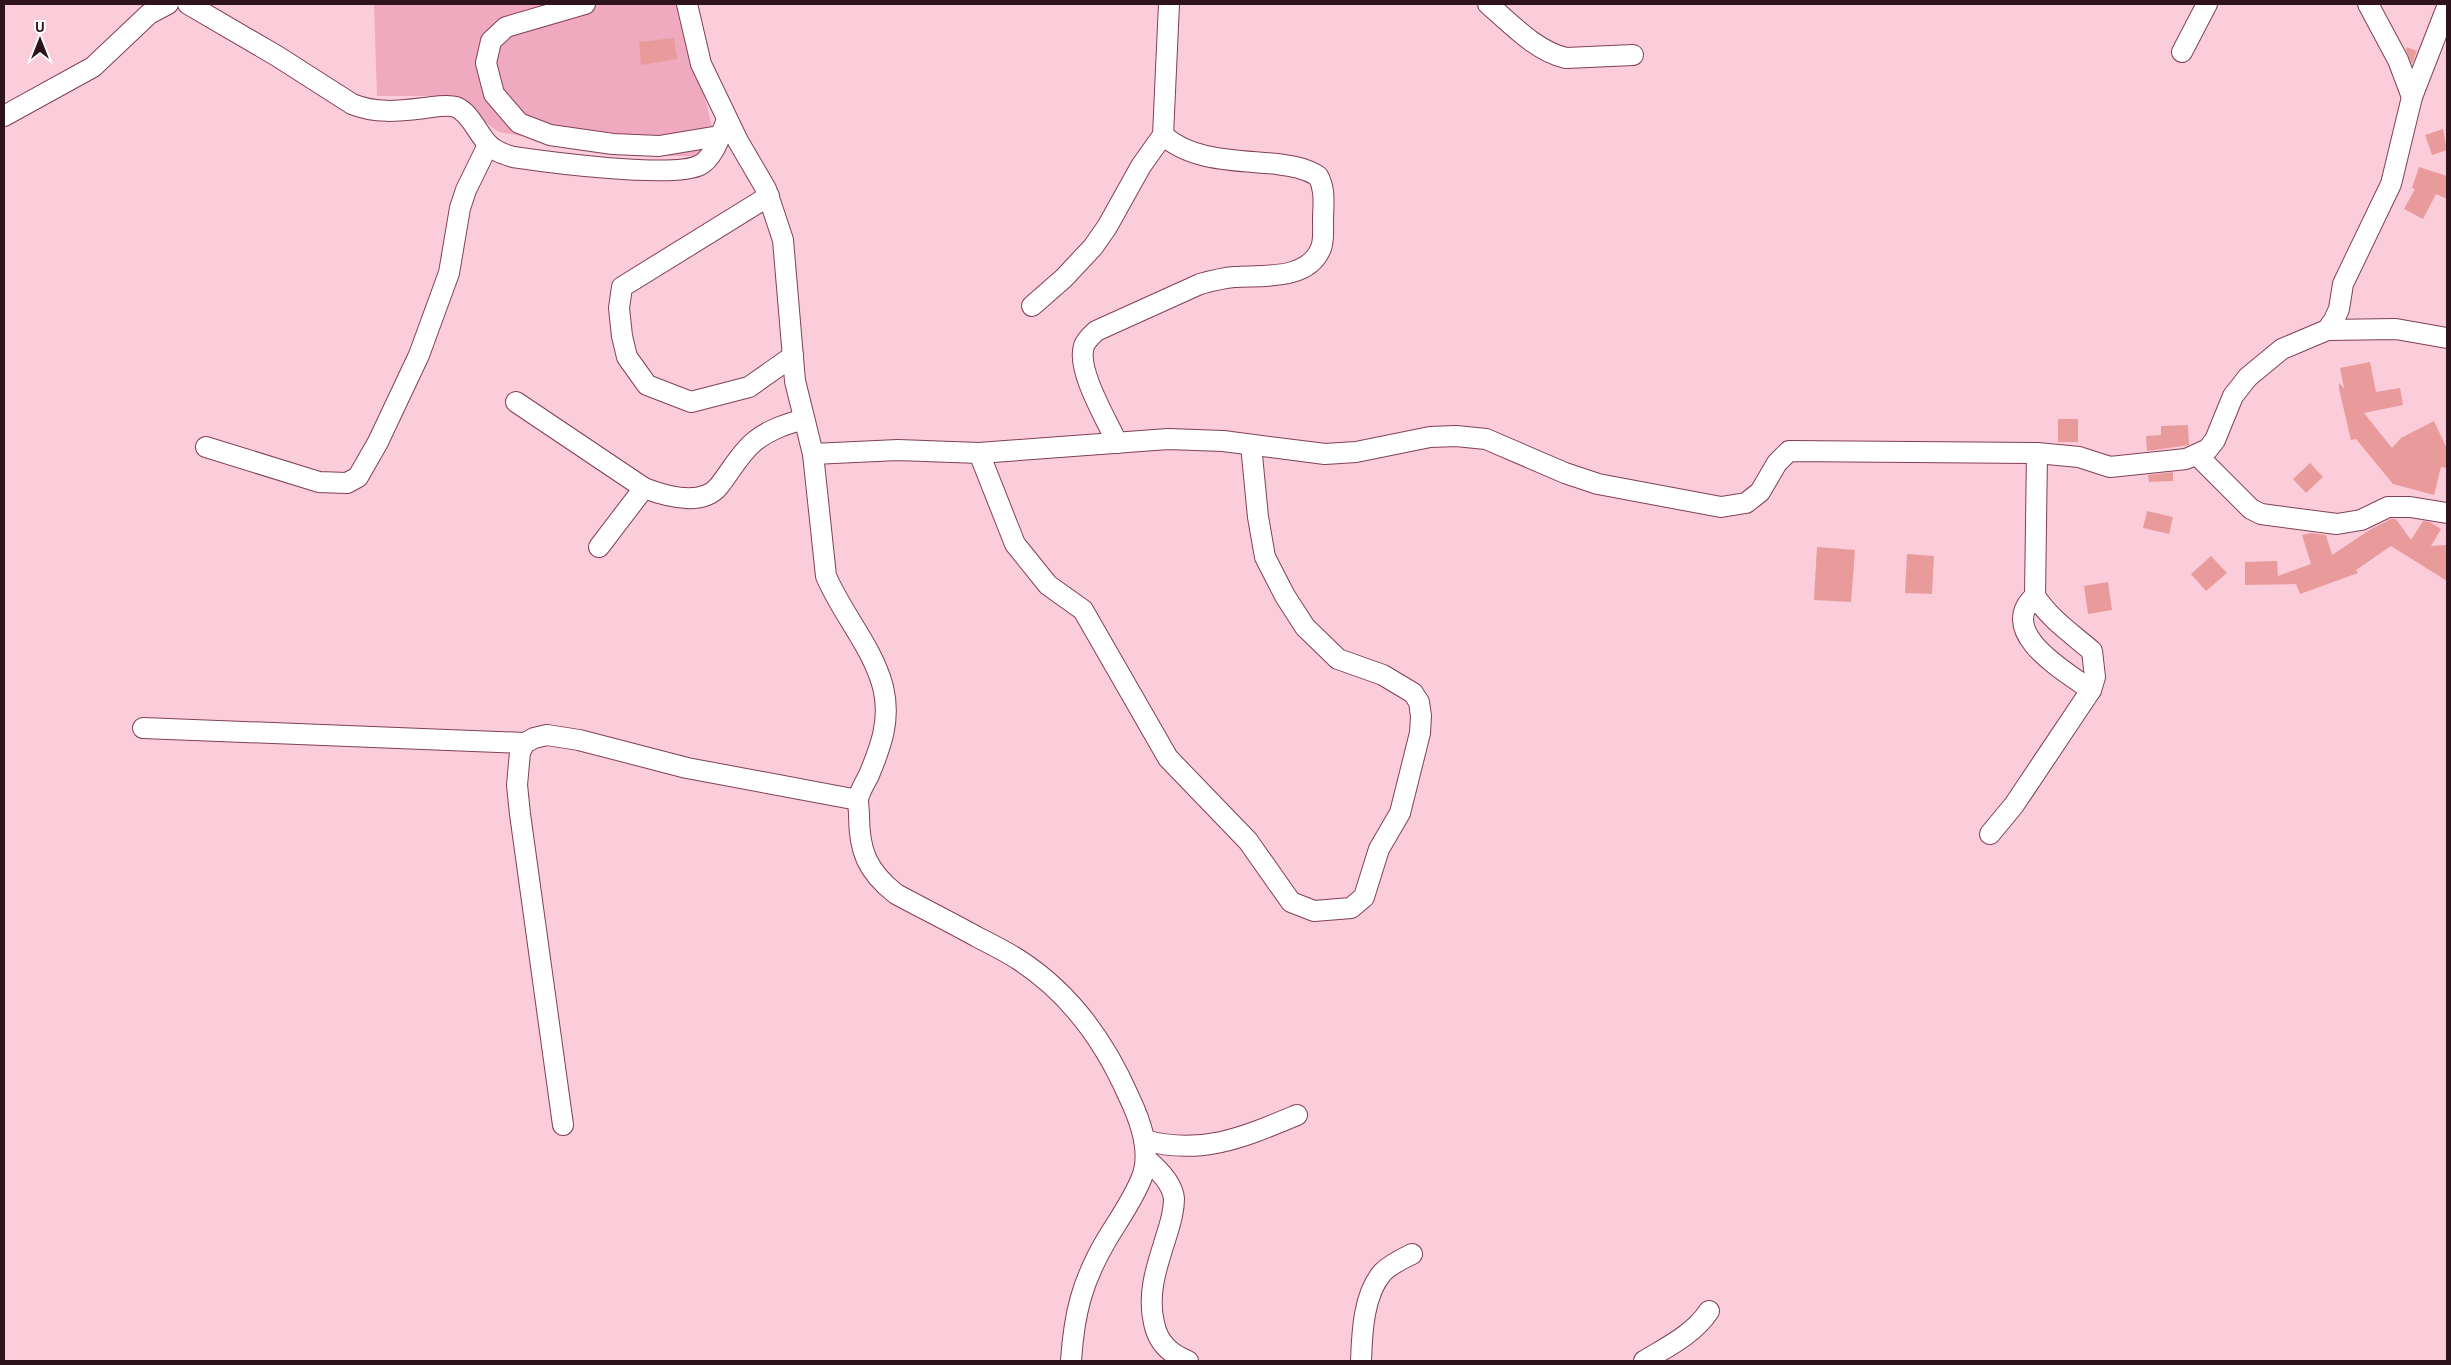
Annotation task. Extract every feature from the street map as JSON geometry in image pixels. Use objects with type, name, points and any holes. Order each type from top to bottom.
[{"type":"street","points":[[4,116],[92,67],[139,22],[161,4]]},
{"type":"street","points":[[188,4],[277,56],[352,104],[365,110],[381,111],[441,106],[457,108],[464,113],[488,145],[498,152],[529,160],[682,171],[702,165],[710,156],[723,128]]},
{"type":"street","points":[[585,4],[506,26],[491,41],[486,63],[494,94],[519,123],[550,135],[613,144],[659,146],[723,128]]},
{"type":"street","points":[[687,4],[701,64],[723,128],[769,196],[783,240],[795,381],[813,454],[826,576],[833,594],[872,658],[883,687],[887,723],[884,739],[858,800],[860,841],[871,870],[878,880],[896,894],[1019,960],[1061,993],[1089,1026],[1120,1075],[1136,1111],[1145,1150],[1142,1176],[1131,1201],[1106,1241],[1081,1292],[1073,1327],[1072,1361]]},
{"type":"street","points":[[1032,306],[1064,278],[1094,247],[1107,227],[1132,179],[1162,135],[1170,4]]},
{"type":"street","points":[[1488,4],[1531,40],[1556,56],[1566,58],[1633,55]]},
{"type":"street","points":[[2182,52],[2207,4]]},
{"type":"street","points":[[2368,4],[2398,60],[2412,96]]},
{"type":"street","points":[[2326,330],[2339,309],[2343,284],[2391,184],[2412,96],[2447,7]]},
{"type":"street","points":[[1117,443],[1086,376],[1082,353],[1088,338],[1096,331],[1200,284],[1216,280],[1276,276],[1305,266],[1316,256],[1322,241],[1323,190],[1318,176],[1298,167],[1194,154],[1171,143],[1162,135]]},
{"type":"street","points":[[206,447],[319,482],[338,484],[358,477],[378,442],[419,354],[449,272],[460,208],[488,145]]},
{"type":"street","points":[[769,196],[622,287],[619,308],[622,336],[627,357],[646,385],[690,402],[749,386],[793,356]]},
{"type":"street","points":[[813,454],[898,450],[979,453],[1177,439],[1223,441],[1325,454],[1356,452],[1430,437],[1456,436],[1486,439],[1565,473],[1598,484],[1721,508],[1746,503],[1760,492],[1777,463],[1789,451],[2037,453],[2079,457],[2110,467],[2186,459],[2208,449],[2215,440],[2233,396],[2248,377],[2282,350],[2326,330],[2396,329],[2447,338]]},
{"type":"street","points":[[516,402],[644,488],[662,495],[678,497],[699,498],[708,495],[718,487],[742,453],[754,441],[771,430],[804,420]]},
{"type":"street","points":[[979,453],[1015,544],[1048,585],[1083,610],[1168,758],[1248,841],[1291,902],[1314,911],[1350,908],[1364,897],[1379,849],[1400,813],[1420,733],[1421,716],[1419,702],[1413,693],[1382,675],[1338,659],[1305,628],[1285,596],[1265,556],[1258,517],[1250,445]]},
{"type":"street","points":[[1990,834],[2014,805],[2091,690],[2095,678],[2092,651],[2059,625],[2042,608],[2035,596],[2037,453]]},
{"type":"street","points":[[2197,455],[2252,509],[2261,514],[2337,524],[2361,520],[2388,506],[2410,507],[2447,513]]},
{"type":"street","points":[[599,547],[644,488]]},
{"type":"street","points":[[2035,596],[2028,604],[2023,616],[2027,635],[2042,655],[2091,690]]},
{"type":"street","points":[[142,728],[525,743],[534,738],[562,736],[687,768],[858,800]]},
{"type":"street","points":[[525,743],[520,752],[518,767],[520,814],[563,1125]]},
{"type":"street","points":[[1145,1150],[1227,1142],[1297,1115]]},
{"type":"street","points":[[1145,1150],[1159,1170],[1174,1198],[1168,1230],[1154,1278],[1151,1300],[1156,1334],[1166,1349],[1188,1361]]},
{"type":"street","points":[[1361,1361],[1364,1326],[1373,1289],[1382,1274],[1392,1264],[1412,1254]]},
{"type":"street","points":[[1644,1361],[1692,1330],[1701,1323],[1709,1311]]},
{"type":"shaded area","points":[[374,4],[682,4],[713,131],[701,156],[654,156],[577,146],[499,132],[447,96],[377,96]]},
{"type":"building","points":[[674,38],[677,59],[641,65],[639,42]]},
{"type":"building","points":[[2407,47],[2417,51],[2412,64],[2406,50]]},
{"type":"building","points":[[2443,129],[2447,150],[2432,155],[2425,135]]},
{"type":"building","points":[[2419,167],[2447,176],[2447,199],[2436,194],[2423,219],[2404,209],[2415,189],[2412,188]]},
{"type":"building","points":[[2370,362],[2376,392],[2400,388],[2403,405],[2364,413],[2392,448],[2401,438],[2434,421],[2447,449],[2447,468],[2441,467],[2434,495],[2393,484],[2356,439],[2351,440],[2339,389],[2339,383],[2344,388],[2340,368]]},
{"type":"building","points":[[2058,419],[2078,419],[2078,442],[2058,442]]},
{"type":"building","points":[[2188,425],[2189,445],[2147,451],[2146,436],[2161,435],[2161,426]]},
{"type":"building","points":[[2310,463],[2323,477],[2306,493],[2293,479]]},
{"type":"building","points":[[2173,472],[2173,481],[2149,482],[2148,475]]},
{"type":"building","points":[[2147,511],[2173,517],[2169,534],[2143,528]]},
{"type":"building","points":[[2391,519],[2396,519],[2411,540],[2423,521],[2430,522],[2441,529],[2431,546],[2447,545],[2447,581],[2391,546],[2356,570],[2358,573],[2300,594],[2296,584],[2245,585],[2245,562],[2277,561],[2278,576],[2311,564],[2302,535],[2312,533],[2326,535],[2332,555],[2371,529]]},
{"type":"building","points":[[1817,547],[1855,550],[1851,602],[1814,600]]},
{"type":"building","points":[[1907,554],[1934,556],[1932,594],[1905,593]]},
{"type":"building","points":[[2211,556],[2227,573],[2206,591],[2191,574]]},
{"type":"building","points":[[2108,582],[2112,610],[2088,614],[2084,586]]}]
